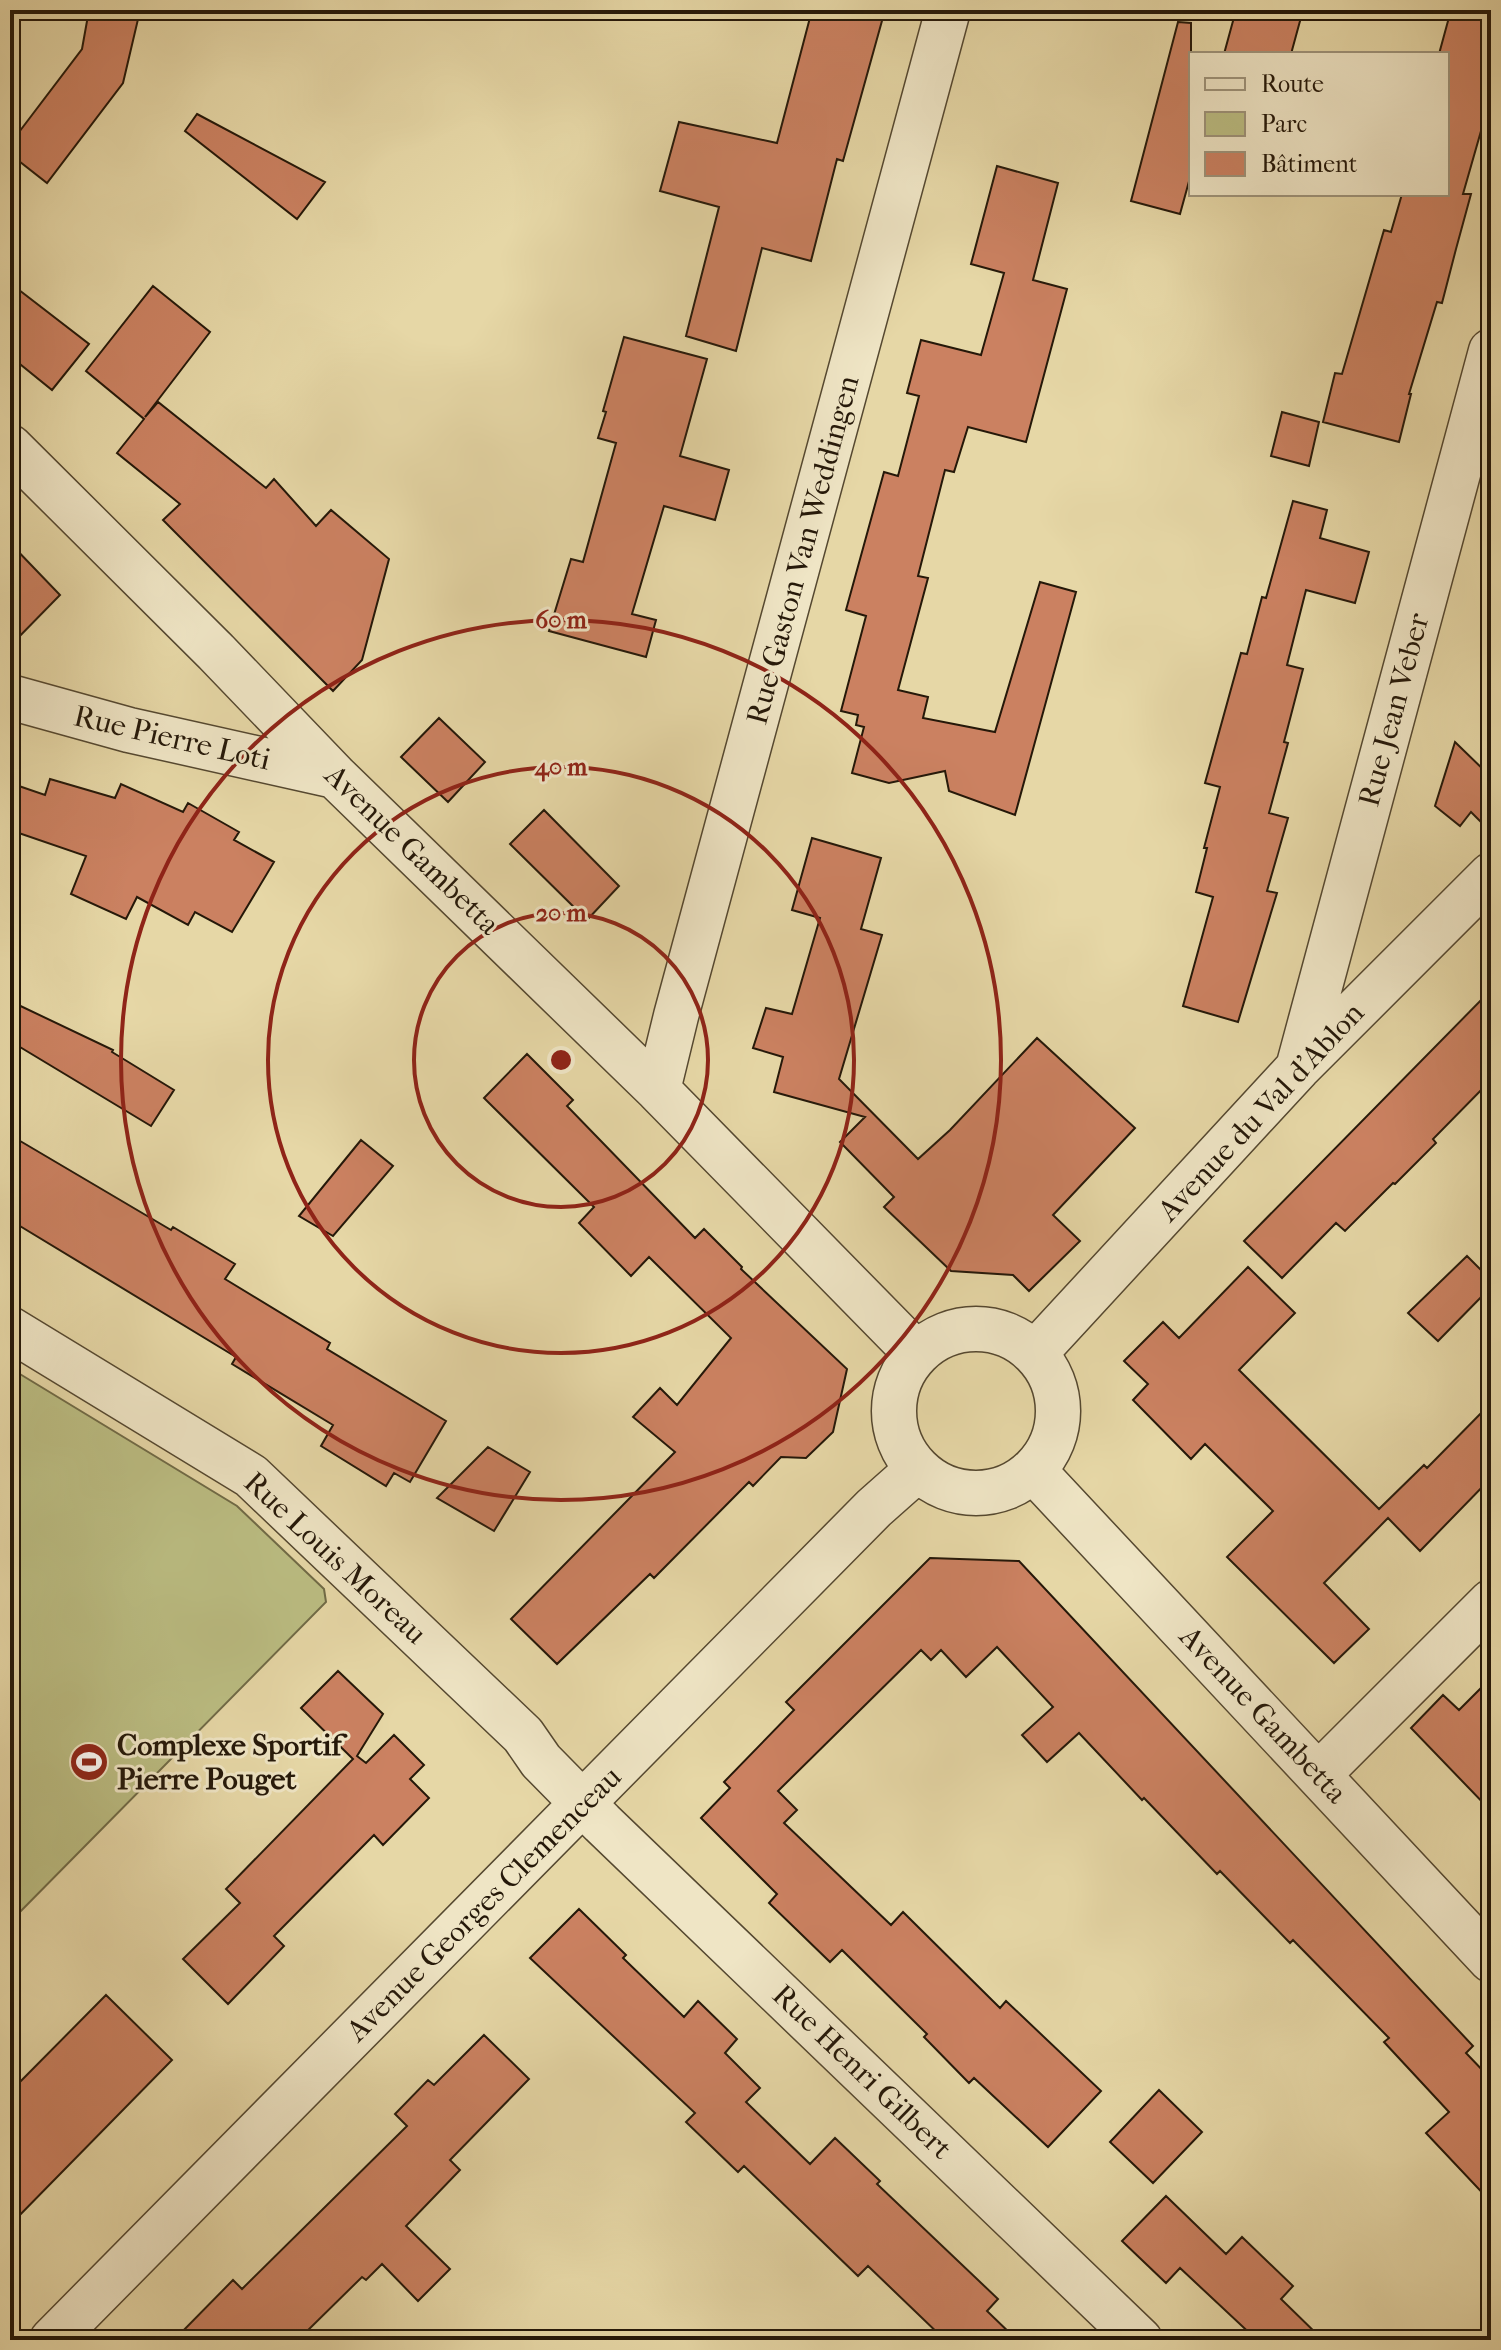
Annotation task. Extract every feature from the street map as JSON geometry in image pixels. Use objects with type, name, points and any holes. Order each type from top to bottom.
[{"type":"street","name":"Rue Gaston Van Weddingen","points":[[658,1090],[948,10]]},
{"type":"street","name":"Rue Jean Veber","points":[[1298,1068],[1491,351]]},
{"type":"street","name":"Avenue Gambetta","points":[[10,447],[216,652],[335,776],[658,1090],[916,1353]]},
{"type":"street","name":"Rue Pierre Loti","points":[[10,697],[129,730],[335,776]]},
{"type":"street","name":"Avenue du Val d'Ablon","points":[[1035,1353],[1298,1068],[1491,875]]},
{"type":"street","name":"Rue Louis Moreau","points":[[10,1329],[251,1476],[523,1735],[541,1761],[584,1804]]},
{"type":"street","points":[[963,1329],[989,1330],[1014,1337],[1035,1353],[1050,1374],[1058,1400],[1057,1425],[1049,1449],[1033,1470],[1012,1484],[988,1492],[962,1492],[938,1484],[918,1469],[902,1448],[894,1424],[894,1399],[902,1374],[916,1353],[938,1337],[963,1329]]},
{"type":"street","name":"Avenue Georges Clemenceau","points":[[52,2340],[874,1508],[918,1469]]},
{"type":"street","name":"Avenue Gambetta","points":[[1033,1470],[1491,1960]]},
{"type":"street","points":[[1319,1774],[1491,1602]]},
{"type":"street","name":"Rue Henri Gilbert","points":[[584,1804],[1140,2340]]},
{"type":"green space","name":"Complexe Sportif Pierre Pouget","points":[[10,1368],[237,1506],[324,1589],[326,1602],[10,1922]]},
{"type":"building","points":[[89,10],[139,10],[123,83],[47,183],[10,154],[10,144],[82,49]]},
{"type":"building","points":[[812,10],[885,10],[843,161],[837,159],[811,261],[762,248],[736,351],[686,336],[719,207],[660,191],[679,122],[777,143]]},
{"type":"building","points":[[1236,10],[1303,10],[1292,52],[1225,52]]},
{"type":"building","points":[[1451,10],[1491,10],[1491,96],[1463,194],[1471,194],[1442,303],[1437,302],[1409,394],[1399,442],[1323,422],[1335,373],[1342,374],[1384,230],[1391,232],[1401,196],[1449,196],[1449,52],[1440,52]]},
{"type":"building","points":[[1178,22],[1191,23],[1189,181],[1180,214],[1131,201]]},
{"type":"building","points":[[197,114],[325,182],[297,219],[185,131]]},
{"type":"building","points":[[997,166],[1058,183],[1033,280],[1067,289],[1026,442],[968,427],[954,472],[945,470],[918,576],[928,578],[898,690],[928,697],[923,718],[995,732],[1040,582],[1076,592],[1015,815],[949,791],[945,771],[889,783],[852,773],[864,727],[856,725],[858,715],[841,711],[866,616],[846,610],[884,472],[898,476],[919,396],[907,393],[921,340],[981,355],[1004,273],[971,264]]},
{"type":"building","points":[[10,283],[89,344],[52,390],[10,356]]},
{"type":"building","points":[[153,286],[210,332],[145,417],[158,402],[266,488],[274,479],[316,526],[331,510],[389,559],[362,660],[333,691],[163,520],[180,504],[117,453],[144,419],[86,371]]},
{"type":"building","points":[[624,337],[707,359],[680,456],[729,470],[715,520],[664,506],[632,614],[656,620],[646,657],[549,631],[571,559],[583,562],[616,443],[598,438]]},
{"type":"building","points":[[1282,412],[1319,422],[1309,466],[1271,456]]},
{"type":"building","points":[[1293,501],[1327,510],[1320,538],[1369,552],[1355,603],[1306,590],[1287,665],[1303,669],[1284,742],[1288,743],[1269,813],[1288,818],[1267,891],[1277,893],[1238,1022],[1183,1006],[1213,897],[1196,892],[1220,787],[1205,783],[1241,653],[1247,654]]},
{"type":"building","points":[[10,543],[60,595],[10,646]]},
{"type":"building","points":[[439,718],[485,762],[448,802],[401,757]]},
{"type":"building","points":[[1455,742],[1491,777],[1491,832],[1471,812],[1460,826],[1435,806]]},
{"type":"building","points":[[50,779],[115,798],[121,784],[183,812],[188,803],[239,832],[234,840],[274,862],[232,932],[195,912],[188,925],[137,897],[126,919],[71,894],[86,856],[10,830],[10,783],[45,795]]},
{"type":"building","points":[[544,810],[619,886],[587,920],[510,844]]},
{"type":"building","points":[[812,838],[881,858],[861,929],[882,935],[839,1079],[918,1159],[950,1130],[1037,1038],[1135,1128],[1053,1215],[1080,1241],[1029,1291],[1013,1275],[951,1271],[884,1207],[894,1197],[840,1142],[865,1117],[774,1092],[783,1057],[753,1048],[766,1008],[792,1014],[820,918],[792,910]]},
{"type":"building","points":[[1491,990],[1491,1080],[1433,1139],[1436,1143],[1395,1184],[1345,1231],[1336,1223],[1282,1278],[1244,1241]]},
{"type":"building","points":[[10,1001],[113,1050],[174,1090],[151,1126],[10,1041]]},
{"type":"building","points":[[527,1054],[573,1100],[567,1106],[695,1238],[704,1229],[741,1269],[847,1369],[833,1432],[806,1458],[781,1457],[753,1486],[749,1482],[654,1578],[650,1574],[557,1664],[511,1619],[675,1452],[633,1417],[660,1388],[677,1405],[731,1338],[649,1257],[631,1276],[579,1223],[594,1207],[484,1098]]},
{"type":"building","points":[[10,1135],[235,1264],[225,1279],[330,1343],[327,1349],[446,1421],[410,1482],[394,1473],[386,1486],[321,1446],[333,1425],[232,1364],[236,1357],[10,1220]]},
{"type":"building","points":[[361,1140],[393,1166],[333,1236],[299,1216]]},
{"type":"building","points":[[1467,1256],[1491,1280],[1491,1287],[1438,1341],[1408,1313]]},
{"type":"building","points":[[1248,1267],[1295,1313],[1239,1370],[1379,1509],[1424,1465],[1427,1468],[1491,1403],[1491,1478],[1420,1551],[1388,1518],[1324,1583],[1369,1629],[1334,1663],[1227,1557],[1273,1511],[1205,1444],[1191,1459],[1133,1400],[1148,1384],[1124,1361],[1163,1322],[1179,1338]]},
{"type":"building","points":[[488,1447],[530,1472],[494,1531],[437,1498]]},
{"type":"building","points":[[930,1558],[1019,1561],[1473,2046],[1466,2053],[1488,2076],[1491,2073],[1491,2202],[1426,2133],[1449,2112],[1384,2042],[1389,2038],[1293,1940],[1290,1943],[1220,1871],[1217,1874],[1079,1733],[1047,1762],[1022,1735],[1053,1707],[997,1647],[966,1677],[941,1650],[931,1660],[921,1650],[778,1791],[797,1810],[784,1823],[891,1925],[903,1912],[1000,2008],[1006,2001],[1101,2091],[1048,2147],[974,2078],[969,2083],[924,2037],[927,2034],[842,1950],[830,1962],[769,1903],[777,1894],[701,1818],[730,1788],[724,1782],[794,1710],[786,1702]]},
{"type":"building","points":[[338,1671],[383,1714],[357,1756],[366,1763],[394,1735],[424,1765],[410,1779],[429,1798],[383,1845],[374,1835],[274,1936],[284,1946],[228,2004],[183,1959],[240,1903],[226,1889],[353,1759],[301,1708]]},
{"type":"building","points":[[1491,1678],[1491,1811],[1411,1728],[1443,1695],[1459,1710]]},
{"type":"building","points":[[579,1909],[626,1955],[623,1958],[684,2017],[698,2001],[737,2039],[725,2053],[760,2088],[746,2102],[810,2164],[835,2138],[880,2181],[877,2184],[998,2299],[987,2311],[1017,2340],[945,2340],[868,2266],[858,2276],[744,2166],[738,2172],[686,2122],[695,2113],[530,1958]]},
{"type":"building","points":[[106,1995],[172,2060],[10,2225],[10,2092]]},
{"type":"building","points":[[484,2035],[529,2079],[450,2160],[460,2170],[406,2226],[450,2269],[418,2301],[382,2264],[366,2280],[362,2277],[298,2340],[174,2340],[233,2280],[242,2289],[407,2126],[395,2114],[428,2080],[434,2085]]},
{"type":"building","points":[[1159,2090],[1202,2132],[1153,2183],[1110,2142]]},
{"type":"building","points":[[1166,2196],[1226,2254],[1242,2237],[1293,2286],[1281,2299],[1323,2340],[1257,2340],[1180,2268],[1166,2283],[1122,2241]]},
{"type":"place","name":"Complexe Sportif Pierre Pouget","points":[[89,1762]]}]
